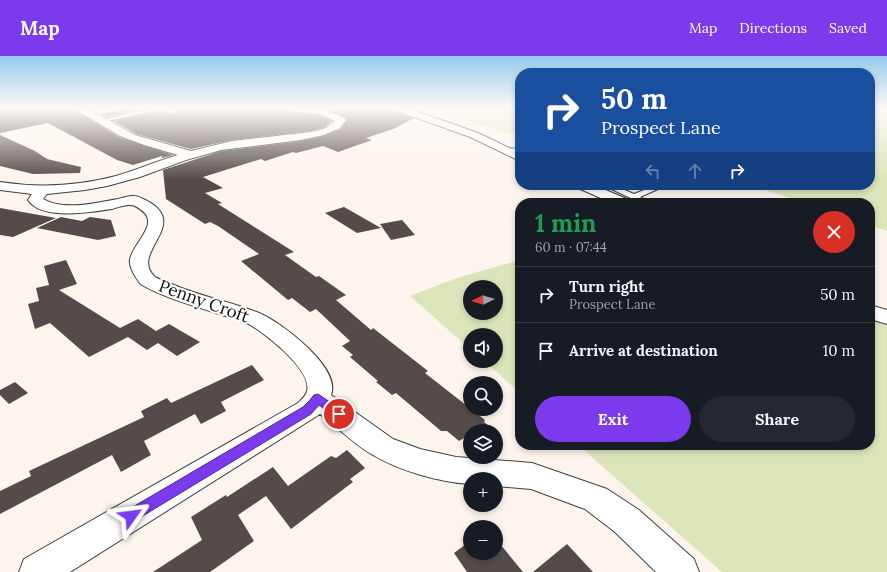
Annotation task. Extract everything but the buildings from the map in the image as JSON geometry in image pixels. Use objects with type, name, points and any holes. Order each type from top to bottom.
[{"type":"street","points":[[122,132],[133,137],[190,154]]},
{"type":"street","points":[[0,186],[13,189],[44,189],[91,185],[135,174],[190,154],[242,143],[321,132]]},
{"type":"street","points":[[465,132],[515,154]]},
{"type":"street","points":[[44,189],[35,200],[41,205],[53,208],[99,206],[135,200],[130,187],[135,174]]},
{"type":"street","points":[[598,190],[623,198]]},
{"type":"street","name":"Penny Croft","points":[[135,200],[150,208],[155,213],[156,220],[154,230],[139,259],[141,270],[147,280],[172,292],[253,318],[291,344],[314,370],[320,383],[318,398]]},
{"type":"street","points":[[875,313],[887,318]]},
{"type":"street","points":[[37,572],[307,410],[318,398],[383,447],[416,461],[456,470],[532,476],[564,486],[596,499],[628,521],[681,572]]},
{"type":"lane","points":[[508,151],[515,150]]},
{"type":"lane","points":[[614,190],[626,198]]},
{"type":"lane","points":[[634,198],[652,190]]},
{"type":"green space","points":[[502,132],[515,132],[515,133],[508,134]]},
{"type":"green space","points":[[875,132],[887,132],[887,231],[875,227],[875,198],[789,198],[765,190],[875,190]]},
{"type":"green space","points":[[515,261],[515,389],[503,378],[503,376],[501,376],[492,368],[503,368],[503,328],[463,328],[463,343],[410,296],[457,278]]},
{"type":"green space","points":[[875,317],[887,322],[887,572],[722,572],[584,450],[875,450]]},
{"type":"route","points":[[131,516],[307,410],[318,398],[339,414]]}]
